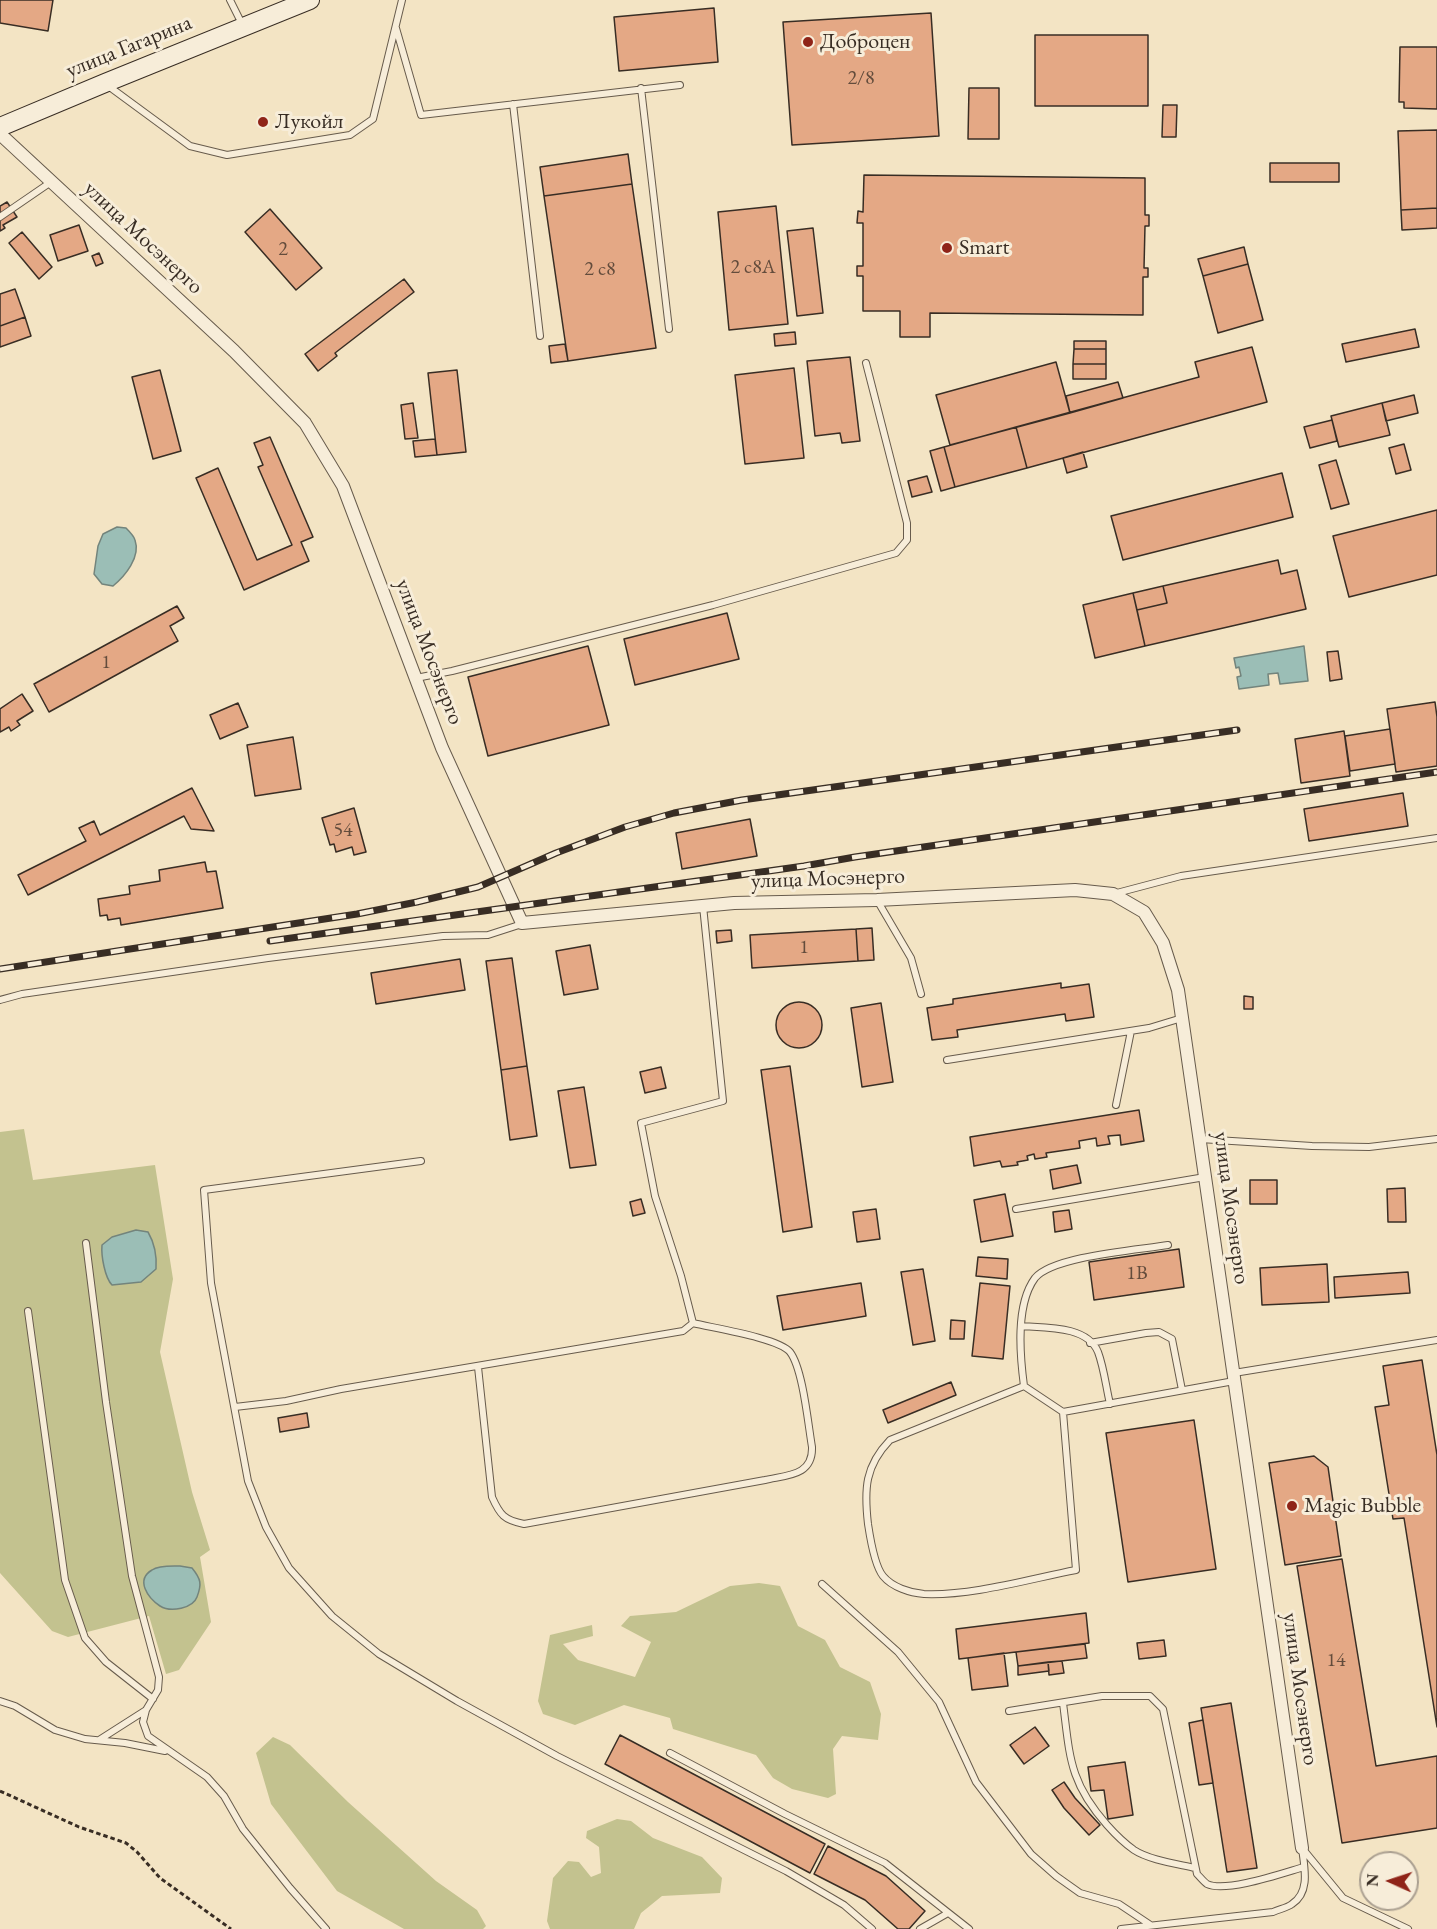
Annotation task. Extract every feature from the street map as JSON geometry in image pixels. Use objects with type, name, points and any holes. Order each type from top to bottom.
[{"type":"main road","name":"улица Гагарина","points":[[0,128],[310,0]]},
{"type":"street","name":"улица Мосэнерго","points":[[0,135],[234,351],[305,423],[343,486],[442,748],[522,923],[734,903],[877,900],[1075,891],[1113,894],[1144,912],[1164,943],[1178,990],[1302,1848]]},
{"type":"lane","points":[[230,0],[244,27]]},
{"type":"lane","points":[[105,83],[190,146],[228,155],[350,135],[373,119],[402,0]]},
{"type":"lane","points":[[395,28],[421,114],[680,85]]},
{"type":"lane","points":[[641,88],[669,329]]},
{"type":"lane","points":[[513,104],[540,336]]},
{"type":"lane","points":[[0,217],[51,182]]},
{"type":"lane","points":[[416,678],[452,671],[713,604],[896,553],[907,540],[907,523],[866,363]]},
{"type":"lane","points":[[1113,894],[1181,876],[1437,838]]},
{"type":"lane","points":[[877,900],[911,958],[921,994]]},
{"type":"lane","points":[[693,1323],[656,1196],[641,1123],[723,1101],[703,906]]},
{"type":"lane","points":[[0,1000],[22,994],[267,958],[443,936],[489,935],[522,923]]},
{"type":"lane","points":[[947,1060],[1149,1028],[1182,1018]]},
{"type":"lane","points":[[1116,1105],[1131,1031]]},
{"type":"lane","points":[[1200,1139],[1369,1147],[1437,1139]]},
{"type":"lane","points":[[421,1161],[204,1190],[211,1283],[248,1481],[266,1527],[290,1568],[332,1616],[379,1654],[457,1701],[557,1755],[786,1871],[844,1905],[872,1929]]},
{"type":"lane","points":[[1016,1209],[1205,1177]]},
{"type":"lane","points":[[86,1243],[106,1402],[132,1576],[159,1677],[158,1690],[146,1710],[143,1722],[148,1736],[207,1777],[218,1789],[243,1829],[326,1929]]},
{"type":"lane","points":[[1168,1245],[1068,1261],[1050,1267],[1036,1278],[1028,1294],[1021,1326],[1019,1348],[1024,1386],[1063,1412],[1182,1390],[1234,1377],[1437,1340]]},
{"type":"lane","points":[[28,1311],[65,1580],[85,1638],[106,1662],[153,1699]]},
{"type":"lane","points":[[478,1367],[492,1497],[498,1511],[509,1521],[524,1524],[765,1480],[799,1472],[807,1467],[812,1458],[812,1447],[797,1363],[789,1350],[775,1342],[693,1323]]},
{"type":"lane","points":[[235,1407],[286,1401],[341,1389],[683,1331],[693,1323]]},
{"type":"lane","points":[[1021,1326],[1068,1330],[1090,1343],[1097,1350],[1110,1404]]},
{"type":"lane","points":[[1090,1343],[1159,1332],[1172,1339],[1182,1390]]},
{"type":"lane","points":[[1024,1386],[890,1440],[879,1452],[868,1474],[865,1498],[870,1544],[883,1575],[901,1589],[921,1594],[957,1593],[1077,1570],[1063,1412]]},
{"type":"lane","points":[[822,1584],[898,1652],[939,1702],[976,1782],[1031,1854],[1080,1893],[1119,1904],[1149,1924]]},
{"type":"lane","points":[[1009,1711],[1102,1696],[1150,1696],[1163,1709],[1197,1874],[1209,1885],[1226,1886],[1244,1884],[1304,1867]]},
{"type":"lane","points":[[0,1701],[15,1706],[56,1730],[85,1739],[125,1743],[168,1752]]},
{"type":"lane","points":[[1063,1703],[1070,1759],[1077,1782],[1091,1807],[1119,1838],[1135,1851],[1196,1868]]},
{"type":"lane","points":[[99,1740],[146,1710]]},
{"type":"lane","points":[[670,1753],[785,1814],[885,1863],[969,1929]]},
{"type":"lane","points":[[1121,1929],[1149,1924],[1273,1912],[1293,1904],[1300,1896],[1306,1880],[1302,1848]]},
{"type":"lane","points":[[1302,1848],[1342,1898],[1408,1929]]},
{"type":"lane","points":[[921,1929],[948,1913]]},
{"type":"path","points":[[0,1791],[79,1827],[126,1844],[137,1852],[160,1878],[231,1929]]},
{"type":"shaded area","points":[[24,1129],[33,1180],[155,1165],[173,1279],[160,1352],[192,1492],[210,1550],[200,1557],[211,1622],[179,1670],[166,1674],[149,1616],[68,1637],[52,1631],[0,1573],[0,1132]]},
{"type":"shaded area","points":[[759,1583],[780,1586],[798,1626],[825,1640],[840,1667],[870,1682],[881,1714],[878,1740],[842,1736],[833,1749],[836,1794],[828,1798],[792,1789],[773,1778],[756,1755],[673,1729],[670,1718],[624,1705],[575,1725],[543,1714],[538,1701],[550,1635],[592,1625],[593,1636],[563,1644],[578,1660],[635,1677],[651,1642],[621,1626],[630,1616],[676,1612],[730,1586]]},
{"type":"shaded area","points":[[273,1737],[290,1745],[348,1802],[436,1881],[477,1910],[486,1926],[483,1929],[404,1929],[337,1891],[271,1804],[256,1753]]},
{"type":"shaded area","points":[[617,1819],[631,1821],[653,1838],[702,1857],[722,1878],[720,1893],[662,1896],[641,1913],[634,1929],[550,1929],[547,1921],[553,1878],[568,1861],[579,1862],[591,1877],[601,1873],[599,1847],[586,1838],[587,1831]]},
{"type":"water","points":[[117,527],[126,528],[134,538],[136,553],[131,566],[113,586],[102,584],[94,574],[98,546],[103,534]]},
{"type":"water","points":[[1304,646],[1308,681],[1280,684],[1278,673],[1268,674],[1269,685],[1239,689],[1237,677],[1241,676],[1234,658]]},
{"type":"water","points":[[136,1230],[148,1232],[155,1250],[156,1269],[141,1282],[112,1285],[104,1266],[102,1245],[112,1237]]},
{"type":"water","points":[[180,1566],[192,1568],[200,1582],[195,1601],[186,1607],[175,1609],[160,1606],[145,1589],[144,1579],[155,1568]]},
{"type":"building","points":[[0,0],[53,0],[48,31],[0,23]]},
{"type":"building","points":[[714,8],[718,62],[619,71],[614,17]]},
{"type":"building","points":[[931,13],[939,136],[792,145],[783,22]]},
{"type":"building","points":[[1035,35],[1148,35],[1148,106],[1035,106]]},
{"type":"building","points":[[1400,47],[1437,47],[1437,109],[1404,108],[1404,102],[1399,102]]},
{"type":"building","points":[[969,88],[999,88],[999,139],[968,139]]},
{"type":"building","points":[[1163,105],[1177,105],[1176,137],[1162,137]]},
{"type":"building","points":[[1437,130],[1437,208],[1401,210],[1398,131]]},
{"type":"building","points":[[628,154],[632,184],[544,196],[540,167]]},
{"type":"building","points":[[1270,163],[1339,163],[1339,182],[1270,182]]},
{"type":"building","points":[[864,175],[1145,178],[1145,215],[1149,215],[1149,226],[1145,226],[1144,268],[1148,268],[1148,277],[1143,277],[1143,315],[930,313],[930,337],[900,337],[900,311],[863,311],[863,276],[857,276],[857,266],[863,266],[863,223],[857,223],[858,211],[863,212]]},
{"type":"building","points":[[632,184],[656,348],[568,361],[544,196]]},
{"type":"building","points":[[7,202],[17,217],[3,225],[5,228],[0,231],[0,206]]},
{"type":"building","points":[[776,206],[788,324],[729,330],[718,212]]},
{"type":"building","points":[[1437,208],[1437,228],[1402,230],[1401,210]]},
{"type":"building","points":[[270,209],[322,268],[296,290],[245,232]]},
{"type":"building","points":[[79,225],[88,251],[58,261],[50,235]]},
{"type":"building","points":[[813,228],[823,313],[797,316],[787,231]]},
{"type":"building","points":[[22,232],[52,267],[39,279],[9,243]]},
{"type":"building","points":[[1244,247],[1248,264],[1203,276],[1198,259]]},
{"type":"building","points":[[99,253],[103,263],[96,266],[92,256]]},
{"type":"building","points":[[1248,264],[1263,320],[1218,333],[1203,276]]},
{"type":"building","points":[[404,279],[414,292],[335,353],[337,356],[318,371],[305,354]]},
{"type":"building","points":[[15,289],[25,317],[0,326],[0,294]]},
{"type":"building","points":[[25,317],[31,336],[0,347],[0,326]]},
{"type":"building","points":[[1415,329],[1419,347],[1346,362],[1342,344]]},
{"type":"building","points":[[795,332],[796,344],[775,346],[774,334]]},
{"type":"building","points":[[1074,341],[1106,341],[1106,349],[1074,349]]},
{"type":"building","points":[[565,344],[568,361],[551,363],[549,346]]},
{"type":"building","points":[[1252,347],[1267,402],[1027,468],[1016,427],[1199,377],[1195,362]]},
{"type":"building","points":[[1074,349],[1106,349],[1106,364],[1073,364]]},
{"type":"building","points":[[850,357],[860,441],[842,443],[840,433],[815,436],[807,361]]},
{"type":"building","points":[[1056,362],[1070,413],[950,445],[936,395]]},
{"type":"building","points":[[1073,364],[1106,364],[1106,379],[1073,379]]},
{"type":"building","points":[[794,368],[804,458],[745,464],[735,375]]},
{"type":"building","points":[[160,370],[181,451],[153,459],[132,377]]},
{"type":"building","points":[[457,370],[466,452],[437,455],[428,373]]},
{"type":"building","points":[[1118,382],[1123,398],[1070,413],[1066,396]]},
{"type":"building","points":[[1414,395],[1418,413],[1386,421],[1382,403]]},
{"type":"building","points":[[413,403],[418,438],[405,439],[401,405]]},
{"type":"building","points":[[1382,403],[1390,435],[1339,447],[1331,416]]},
{"type":"building","points":[[1332,420],[1337,441],[1310,448],[1304,427]]},
{"type":"building","points":[[1016,427],[1027,468],[955,487],[944,447]]},
{"type":"building","points":[[270,437],[313,537],[301,542],[309,561],[244,590],[196,478],[218,468],[257,560],[292,545],[258,467],[263,465],[254,443]]},
{"type":"building","points":[[435,439],[437,455],[415,457],[413,441]]},
{"type":"building","points":[[1404,444],[1411,470],[1396,474],[1389,448]]},
{"type":"building","points":[[944,447],[955,487],[941,491],[930,451]]},
{"type":"building","points":[[1083,452],[1087,467],[1067,473],[1063,458]]},
{"type":"building","points":[[1336,460],[1349,504],[1331,509],[1319,465]]},
{"type":"building","points":[[1282,473],[1293,517],[1123,560],[1111,516]]},
{"type":"building","points":[[927,476],[932,492],[912,497],[908,481]]},
{"type":"building","points":[[1437,510],[1437,575],[1349,597],[1333,536]]},
{"type":"building","points":[[1278,560],[1281,574],[1297,570],[1306,609],[1145,646],[1137,610],[1167,603],[1163,586]]},
{"type":"building","points":[[1163,586],[1167,603],[1137,610],[1133,593]]},
{"type":"building","points":[[1133,593],[1145,646],[1095,658],[1083,605]]},
{"type":"building","points":[[177,606],[184,618],[170,626],[178,641],[49,712],[34,684]]},
{"type":"building","points":[[727,613],[739,659],[635,685],[624,639]]},
{"type":"building","points":[[588,646],[609,725],[488,756],[468,677]]},
{"type":"building","points":[[1338,651],[1342,679],[1330,681],[1327,652]]},
{"type":"building","points":[[22,694],[33,711],[17,721],[20,725],[11,731],[9,727],[0,732],[0,709]]},
{"type":"building","points":[[1435,702],[1437,766],[1396,772],[1387,709]]},
{"type":"building","points":[[238,703],[248,727],[220,739],[210,715]]},
{"type":"building","points":[[1390,729],[1395,764],[1350,771],[1345,736]]},
{"type":"building","points":[[1344,731],[1350,776],[1301,783],[1295,739]]},
{"type":"building","points":[[293,737],[301,789],[255,796],[247,745]]},
{"type":"building","points":[[192,788],[214,831],[191,829],[184,816],[28,895],[18,875],[86,841],[79,828],[94,821],[100,835]]},
{"type":"building","points":[[1403,793],[1408,826],[1309,841],[1304,809]]},
{"type":"building","points":[[354,808],[366,852],[354,855],[352,847],[336,852],[334,844],[330,845],[322,818]]},
{"type":"building","points":[[750,819],[757,856],[682,869],[676,833]]},
{"type":"building","points":[[205,862],[207,872],[216,871],[223,908],[121,925],[120,918],[108,920],[107,915],[100,916],[98,899],[130,894],[129,886],[160,881],[159,870]]},
{"type":"building","points":[[872,928],[874,960],[858,961],[856,929]]},
{"type":"building","points":[[856,929],[858,961],[752,968],[750,935]]},
{"type":"building","points":[[731,930],[732,941],[717,943],[716,931]]},
{"type":"building","points":[[590,945],[598,989],[564,995],[556,951]]},
{"type":"building","points":[[512,958],[527,1066],[501,1070],[486,961]]},
{"type":"building","points":[[460,959],[465,990],[376,1004],[371,973]]},
{"type":"building","points":[[1061,983],[1061,988],[1089,984],[1094,1017],[1066,1021],[1065,1014],[957,1030],[958,1037],[932,1040],[927,1008],[953,1004],[953,999]]},
{"type":"building","points":[[1244,996],[1253,997],[1253,1009],[1244,1009]]},
{"type":"building","points":[[799,1002],[815,1009],[822,1025],[815,1041],[799,1048],[783,1041],[776,1025],[783,1009]]},
{"type":"building","points":[[881,1003],[893,1082],[862,1087],[851,1008]]},
{"type":"building","points":[[527,1066],[537,1136],[510,1140],[501,1070]]},
{"type":"building","points":[[790,1066],[812,1227],[783,1232],[761,1070]]},
{"type":"building","points":[[661,1067],[666,1088],[645,1093],[640,1072]]},
{"type":"building","points":[[584,1087],[596,1165],[570,1168],[558,1091]]},
{"type":"building","points":[[1139,1110],[1144,1141],[1121,1145],[1120,1135],[1108,1136],[1110,1144],[1097,1146],[1096,1138],[1079,1141],[1080,1148],[1046,1153],[1047,1157],[1035,1159],[1034,1154],[1027,1156],[1028,1160],[1017,1162],[1018,1165],[1002,1167],[1000,1161],[974,1166],[970,1137]]},
{"type":"building","points":[[1077,1165],[1081,1183],[1053,1189],[1050,1170]]},
{"type":"building","points":[[1250,1180],[1277,1180],[1277,1204],[1250,1204]]},
{"type":"building","points":[[1405,1188],[1406,1222],[1388,1222],[1387,1189]]},
{"type":"building","points":[[1005,1194],[1013,1236],[981,1242],[974,1200]]},
{"type":"building","points":[[641,1199],[645,1213],[633,1216],[630,1202]]},
{"type":"building","points":[[876,1209],[880,1239],[857,1242],[853,1212]]},
{"type":"building","points":[[1069,1210],[1072,1229],[1055,1232],[1053,1212]]},
{"type":"building","points":[[1179,1249],[1184,1287],[1094,1300],[1089,1262]]},
{"type":"building","points":[[978,1257],[1008,1259],[1007,1279],[976,1276]]},
{"type":"building","points":[[1327,1264],[1329,1302],[1262,1305],[1260,1268]]},
{"type":"building","points":[[923,1269],[935,1341],[913,1345],[901,1272]]},
{"type":"building","points":[[1408,1272],[1410,1293],[1335,1298],[1334,1277]]},
{"type":"building","points":[[861,1283],[866,1316],[783,1330],[777,1296]]},
{"type":"building","points":[[980,1283],[1010,1286],[1003,1359],[972,1356]]},
{"type":"building","points":[[951,1320],[965,1321],[964,1339],[950,1339]]},
{"type":"building","points":[[1422,1360],[1437,1455],[1437,1727],[1404,1518],[1393,1519],[1375,1407],[1389,1405],[1383,1366]]},
{"type":"building","points":[[951,1382],[956,1395],[888,1423],[883,1410]]},
{"type":"building","points":[[307,1413],[309,1427],[280,1432],[278,1418]]},
{"type":"building","points":[[1194,1420],[1216,1569],[1128,1582],[1106,1433]]},
{"type":"building","points":[[1314,1456],[1328,1467],[1341,1556],[1285,1565],[1269,1463]]},
{"type":"building","points":[[1342,1559],[1376,1766],[1437,1756],[1437,1828],[1342,1843],[1297,1566]]},
{"type":"building","points":[[1086,1613],[1089,1643],[959,1659],[956,1629]]},
{"type":"building","points":[[1164,1640],[1166,1656],[1139,1659],[1137,1643]]},
{"type":"building","points":[[1085,1644],[1087,1658],[1018,1666],[1016,1652]]},
{"type":"building","points":[[1004,1653],[1008,1686],[972,1690],[968,1658]]},
{"type":"building","points":[[1062,1661],[1064,1673],[1049,1675],[1048,1662]]},
{"type":"building","points":[[1048,1662],[1049,1671],[1018,1675],[1018,1666]]},
{"type":"building","points":[[1231,1703],[1257,1868],[1227,1872],[1201,1708]]},
{"type":"building","points":[[1203,1720],[1213,1783],[1199,1785],[1189,1723]]},
{"type":"building","points":[[1035,1727],[1049,1746],[1024,1764],[1010,1745]]},
{"type":"building","points":[[620,1735],[825,1844],[810,1873],[605,1764]]},
{"type":"building","points":[[1125,1762],[1133,1815],[1108,1819],[1104,1790],[1091,1791],[1088,1767]]},
{"type":"building","points":[[1064,1782],[1075,1798],[1100,1825],[1089,1835],[1064,1808],[1052,1790]]},
{"type":"building","points":[[828,1846],[886,1876],[925,1911],[909,1929],[898,1929],[865,1900],[814,1874]]},
{"type":"railway","points":[[0,969],[357,914],[417,902],[478,887],[556,853],[625,827],[674,813],[742,800],[1237,730]]},
{"type":"railway","points":[[270,941],[804,866],[1437,772]]},
{"type":"place","name":"Доброцен","points":[[808,42]]},
{"type":"place","name":"Лукойл","points":[[263,122]]},
{"type":"place","name":"Smart","points":[[947,248]]},
{"type":"place","name":"Magic Bubble","points":[[1292,1506]]}]
